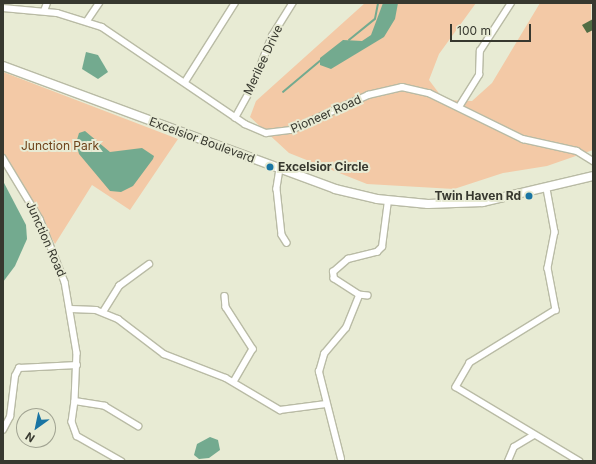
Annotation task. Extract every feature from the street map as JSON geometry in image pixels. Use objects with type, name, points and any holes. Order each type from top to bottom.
[{"type":"main road","name":"Excelsior Boulevard","points":[[3,66],[280,169],[352,194],[388,200],[483,202],[547,189],[593,176]]},
{"type":"street","points":[[44,11],[47,3]]},
{"type":"street","points":[[87,21],[99,3]]},
{"type":"street","points":[[186,82],[235,3]]},
{"type":"street","name":"Merilee Drive","points":[[235,118],[252,87],[272,36],[293,3]]},
{"type":"street","points":[[460,108],[478,75],[480,51],[511,3]]},
{"type":"street","name":"Pioneer Road","points":[[3,8],[44,11],[87,21],[120,38],[186,82],[235,118],[255,130],[277,134],[381,90],[402,87],[420,90],[523,139],[591,155],[593,161]]},
{"type":"street","name":"Junction Road","points":[[3,158],[52,246],[71,309],[77,365],[72,422],[77,436],[121,461]]},
{"type":"street","points":[[280,169],[277,189],[282,235],[287,243]]},
{"type":"street","points":[[547,189],[555,232],[548,268],[556,310],[470,363],[456,387],[579,461]]},
{"type":"street","points":[[368,296],[359,295],[334,279],[333,272],[348,259],[378,252],[382,247],[388,200]]},
{"type":"street","points":[[104,312],[119,286],[149,264]]},
{"type":"street","points":[[341,459],[326,404],[320,363],[346,328],[359,295]]},
{"type":"street","points":[[226,296],[226,307],[253,350],[234,382]]},
{"type":"street","points":[[71,309],[104,312],[164,354],[234,382],[280,410],[326,404]]},
{"type":"street","points":[[3,430],[10,418],[15,376],[19,368],[77,365]]},
{"type":"street","points":[[75,401],[105,406],[138,426]]},
{"type":"street","points":[[508,461],[514,447],[534,435]]},
{"type":"green space","points":[[365,3],[476,3],[439,54],[429,80],[444,100],[472,101],[492,83],[540,3],[591,3],[593,150],[547,166],[503,173],[454,189],[367,184],[289,153],[250,117],[256,101]]},
{"type":"green space","name":"Junction Park","points":[[3,72],[178,139],[130,210],[92,185],[55,244],[3,153]]},
{"type":"shaded area","points":[[383,3],[398,3],[395,19],[384,37],[331,69],[320,65],[320,58],[343,40],[362,41],[371,35]]},
{"type":"shaded area","points":[[86,52],[98,55],[108,72],[98,79],[82,69]]},
{"type":"shaded area","points":[[85,131],[110,152],[142,148],[154,156],[153,159],[133,186],[121,192],[110,191],[79,154],[76,143],[79,133]]},
{"type":"shaded area","points":[[3,181],[26,225],[27,239],[15,266],[3,282]]},
{"type":"shaded area","points":[[210,437],[218,440],[220,450],[209,458],[199,459],[194,455],[197,444]]},
{"type":"building","points":[[593,19],[593,30],[587,33],[582,25]]},
{"type":"waterway","points":[[349,40],[375,19],[378,3]]},
{"type":"waterway","points":[[283,92],[321,60]]},
{"type":"place","name":"Excelsior Circle","points":[[270,167]]},
{"type":"place","name":"Twin Haven Rd","points":[[529,196]]}]
